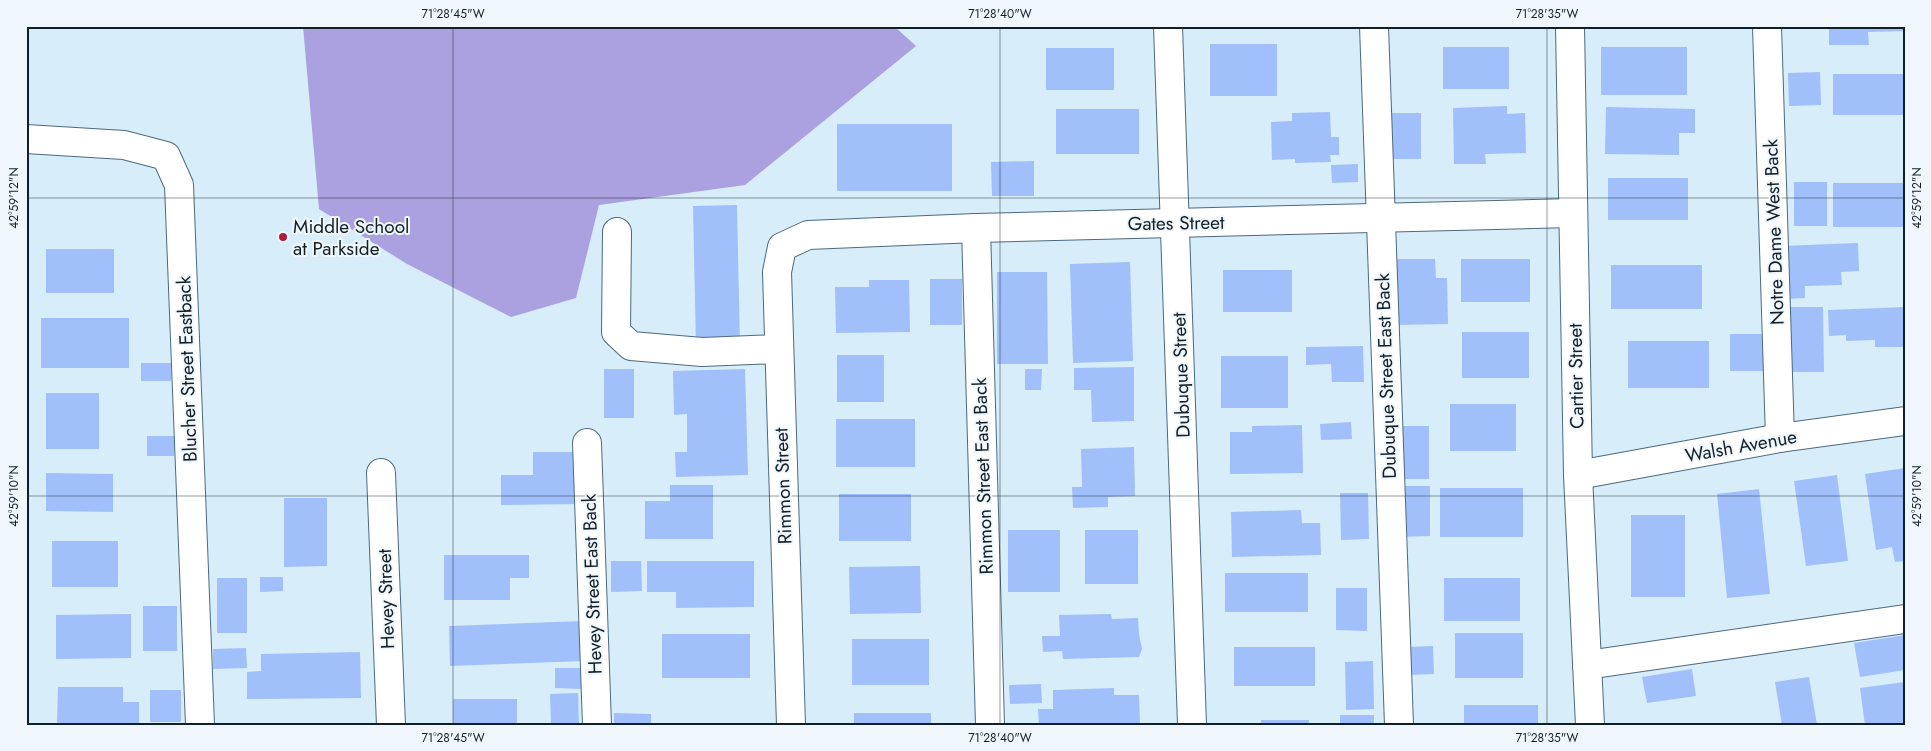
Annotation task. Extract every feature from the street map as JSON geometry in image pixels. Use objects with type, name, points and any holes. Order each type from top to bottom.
[{"type":"street","name":"Dubuque Street","points":[[1168,26],[1192,725]]},
{"type":"street","name":"Dubuque Street East Back","points":[[1374,26],[1399,725]]},
{"type":"street","name":"Cartier Street","points":[[1570,26],[1578,476],[1590,725]]},
{"type":"street","name":"Notre Dame West Back","points":[[1767,26],[1780,438]]},
{"type":"street","name":"Blucher Street Eastback","points":[[26,140],[124,145],[166,156],[179,185],[200,725]]},
{"type":"street","name":"Gates Street","points":[[782,247],[808,235],[976,228],[1573,213]]},
{"type":"street","name":"Rimmon Street East Back","points":[[976,228],[990,725]]},
{"type":"street","points":[[617,232],[616,332],[631,346],[702,352],[779,349]]},
{"type":"street","name":"Rimmon Street","points":[[782,247],[777,272],[790,725]]},
{"type":"street","name":"Walsh Avenue","points":[[1578,476],[1780,438],[1905,421]]},
{"type":"street","name":"Hevey Street East Back","points":[[587,443],[596,725]]},
{"type":"street","name":"Hevey Street","points":[[381,473],[391,725]]},
{"type":"street","points":[[1587,665],[1905,619]]},
{"type":"shaded area","points":[[303,26],[894,26],[916,46],[745,185],[599,205],[576,298],[511,317],[407,264],[319,209]]},
{"type":"building","points":[[1829,26],[1905,26],[1905,31],[1868,32],[1869,45],[1829,45]]},
{"type":"building","points":[[1210,44],[1277,44],[1277,96],[1210,96]]},
{"type":"building","points":[[1443,47],[1509,47],[1509,89],[1443,89]]},
{"type":"building","points":[[1601,47],[1687,47],[1687,95],[1601,95]]},
{"type":"building","points":[[1046,48],[1114,48],[1114,90],[1046,90]]},
{"type":"building","points":[[1820,72],[1821,105],[1789,106],[1788,73]]},
{"type":"building","points":[[1833,74],[1905,74],[1905,115],[1833,115]]},
{"type":"building","points":[[1507,106],[1507,114],[1525,113],[1526,153],[1485,154],[1486,164],[1454,164],[1453,108]]},
{"type":"building","points":[[1606,107],[1695,109],[1695,133],[1679,133],[1679,155],[1605,154]]},
{"type":"building","points":[[1056,109],[1139,109],[1139,154],[1056,154]]},
{"type":"building","points":[[1330,112],[1331,137],[1339,137],[1339,155],[1330,155],[1331,162],[1295,163],[1295,159],[1272,160],[1271,122],[1292,121],[1292,113]]},
{"type":"building","points":[[1386,113],[1421,113],[1421,159],[1386,159]]},
{"type":"building","points":[[837,124],[952,124],[952,191],[837,191]]},
{"type":"building","points":[[1034,161],[1034,196],[992,196],[991,162]]},
{"type":"building","points":[[1358,164],[1358,182],[1332,183],[1331,165]]},
{"type":"building","points":[[1608,178],[1688,178],[1688,220],[1608,220]]},
{"type":"building","points":[[1794,182],[1827,182],[1827,226],[1794,226]]},
{"type":"building","points":[[1833,183],[1905,183],[1905,227],[1833,227]]},
{"type":"building","points":[[737,205],[740,346],[696,347],[693,206]]},
{"type":"building","points":[[1858,243],[1859,271],[1841,272],[1842,285],[1805,286],[1805,298],[1783,299],[1781,246]]},
{"type":"building","points":[[46,249],[114,249],[114,293],[46,293]]},
{"type":"building","points":[[1392,259],[1435,259],[1436,278],[1447,278],[1448,324],[1393,325]]},
{"type":"building","points":[[1461,259],[1530,259],[1530,302],[1461,302]]},
{"type":"building","points":[[1130,262],[1133,361],[1073,363],[1070,264]]},
{"type":"building","points":[[1611,265],[1702,265],[1702,309],[1611,309]]},
{"type":"building","points":[[1223,270],[1292,270],[1292,312],[1223,312]]},
{"type":"building","points":[[997,272],[1047,272],[1048,364],[997,364]]},
{"type":"building","points":[[930,279],[962,279],[962,325],[930,325]]},
{"type":"building","points":[[869,280],[909,280],[910,332],[836,333],[835,287],[869,287]]},
{"type":"building","points":[[1788,307],[1823,307],[1824,372],[1789,372]]},
{"type":"building","points":[[1905,307],[1905,347],[1875,347],[1875,340],[1846,341],[1846,335],[1829,336],[1828,310]]},
{"type":"building","points":[[41,318],[129,318],[129,368],[41,368]]},
{"type":"building","points":[[1462,332],[1529,332],[1529,378],[1462,378]]},
{"type":"building","points":[[1730,334],[1763,334],[1763,371],[1730,371]]},
{"type":"building","points":[[1628,341],[1709,341],[1709,388],[1628,388]]},
{"type":"building","points":[[1363,346],[1364,382],[1332,382],[1331,364],[1306,365],[1306,347]]},
{"type":"building","points":[[837,355],[884,355],[884,402],[837,402]]},
{"type":"building","points":[[1221,356],[1288,356],[1288,408],[1221,408]]},
{"type":"building","points":[[141,363],[171,363],[171,381],[141,381]]},
{"type":"building","points":[[1134,367],[1134,421],[1092,422],[1091,390],[1074,390],[1074,368]]},
{"type":"building","points":[[604,369],[634,369],[634,418],[604,418]]},
{"type":"building","points":[[745,369],[748,475],[676,477],[675,452],[687,452],[687,414],[674,415],[673,371]]},
{"type":"building","points":[[1025,369],[1042,369],[1041,390],[1025,390]]},
{"type":"building","points":[[46,393],[99,393],[99,449],[46,449]]},
{"type":"building","points":[[1450,404],[1516,404],[1516,451],[1450,451]]},
{"type":"building","points":[[836,419],[915,419],[915,467],[836,467]]},
{"type":"building","points":[[1351,422],[1352,439],[1321,440],[1320,424]]},
{"type":"building","points":[[1302,425],[1303,473],[1230,474],[1230,432],[1252,432],[1252,426]]},
{"type":"building","points":[[1398,426],[1429,426],[1429,479],[1398,479]]},
{"type":"building","points":[[147,436],[175,436],[174,456],[147,456]]},
{"type":"building","points":[[1134,447],[1135,496],[1108,497],[1108,507],[1073,508],[1072,487],[1082,487],[1081,449]]},
{"type":"building","points":[[533,452],[577,452],[577,504],[501,505],[501,475],[533,475]]},
{"type":"building","points":[[1905,468],[1905,561],[1895,562],[1892,547],[1876,550],[1865,474]]},
{"type":"building","points":[[46,473],[113,474],[113,512],[46,511]]},
{"type":"building","points":[[1837,475],[1848,561],[1806,566],[1794,481]]},
{"type":"building","points":[[670,485],[713,485],[713,539],[645,539],[645,501],[670,501]]},
{"type":"building","points":[[1401,486],[1430,486],[1430,536],[1401,537]]},
{"type":"building","points":[[1440,488],[1523,488],[1523,537],[1440,537]]},
{"type":"building","points":[[1759,489],[1770,594],[1727,598],[1717,494]]},
{"type":"building","points":[[1340,493],[1368,493],[1369,539],[1341,540]]},
{"type":"building","points":[[839,494],[911,494],[911,541],[839,541]]},
{"type":"building","points":[[284,498],[327,498],[327,566],[284,567]]},
{"type":"building","points":[[1301,510],[1302,523],[1320,523],[1321,555],[1232,557],[1231,512]]},
{"type":"building","points":[[1631,515],[1685,515],[1685,597],[1631,597]]},
{"type":"building","points":[[1008,530],[1060,530],[1060,592],[1008,592]]},
{"type":"building","points":[[1085,530],[1138,530],[1138,584],[1085,584]]},
{"type":"building","points":[[52,541],[118,541],[118,587],[52,587]]},
{"type":"building","points":[[444,555],[529,555],[529,578],[510,578],[510,600],[444,600]]},
{"type":"building","points":[[611,561],[641,561],[642,591],[611,592]]},
{"type":"building","points":[[647,561],[754,561],[754,607],[676,608],[676,592],[647,592]]},
{"type":"building","points":[[920,566],[921,613],[850,614],[849,567]]},
{"type":"building","points":[[1225,573],[1308,573],[1308,612],[1225,612]]},
{"type":"building","points":[[260,577],[283,577],[283,591],[260,592]]},
{"type":"building","points":[[217,578],[247,578],[247,633],[217,633]]},
{"type":"building","points":[[1444,578],[1520,578],[1520,621],[1444,621]]},
{"type":"building","points":[[1336,588],[1367,588],[1367,631],[1336,630]]},
{"type":"building","points":[[143,606],[177,606],[177,651],[143,651]]},
{"type":"building","points":[[131,614],[131,658],[56,659],[56,615]]},
{"type":"building","points":[[1111,614],[1112,619],[1138,618],[1142,649],[1139,657],[1063,659],[1062,651],[1043,652],[1042,636],[1060,636],[1059,615]]},
{"type":"building","points":[[583,621],[584,661],[450,666],[449,626]]},
{"type":"building","points":[[1455,633],[1523,633],[1523,678],[1455,678]]},
{"type":"building","points":[[662,634],[750,634],[750,678],[662,678]]},
{"type":"building","points":[[1905,635],[1905,670],[1860,677],[1854,643]]},
{"type":"building","points":[[852,639],[929,639],[929,685],[852,685]]},
{"type":"building","points":[[1433,646],[1434,674],[1408,675],[1407,647]]},
{"type":"building","points":[[1234,647],[1315,647],[1315,686],[1234,686]]},
{"type":"building","points":[[246,648],[247,668],[213,669],[213,649]]},
{"type":"building","points":[[360,652],[361,698],[247,699],[247,672],[261,671],[261,654]]},
{"type":"building","points":[[1373,661],[1374,709],[1346,710],[1345,662]]},
{"type":"building","points":[[555,668],[582,668],[582,689],[555,688]]},
{"type":"building","points":[[1692,669],[1696,696],[1647,703],[1642,677]]},
{"type":"building","points":[[1809,677],[1817,725],[1782,725],[1775,682]]},
{"type":"building","points":[[1905,682],[1905,725],[1865,725],[1860,688]]},
{"type":"building","points":[[1041,684],[1042,703],[1010,704],[1009,685]]},
{"type":"building","points":[[58,687],[123,687],[123,702],[139,702],[139,725],[57,725]]},
{"type":"building","points":[[1114,688],[1114,695],[1139,695],[1140,725],[1039,725],[1038,709],[1053,709],[1053,690]]},
{"type":"building","points":[[150,690],[181,690],[181,722],[150,722]]},
{"type":"building","points":[[578,693],[579,723],[551,724],[550,694]]},
{"type":"building","points":[[453,699],[517,699],[517,725],[453,725]]},
{"type":"building","points":[[1464,705],[1538,705],[1538,725],[1464,725]]},
{"type":"building","points":[[614,713],[651,714],[651,725],[614,725]]},
{"type":"building","points":[[854,713],[931,713],[931,725],[854,725]]},
{"type":"building","points":[[1340,715],[1374,715],[1374,725],[1340,725]]},
{"type":"building","points":[[1261,720],[1309,720],[1309,725],[1261,725]]},
{"type":"place","name":"Middle School at Parkside","points":[[283,237]]}]
